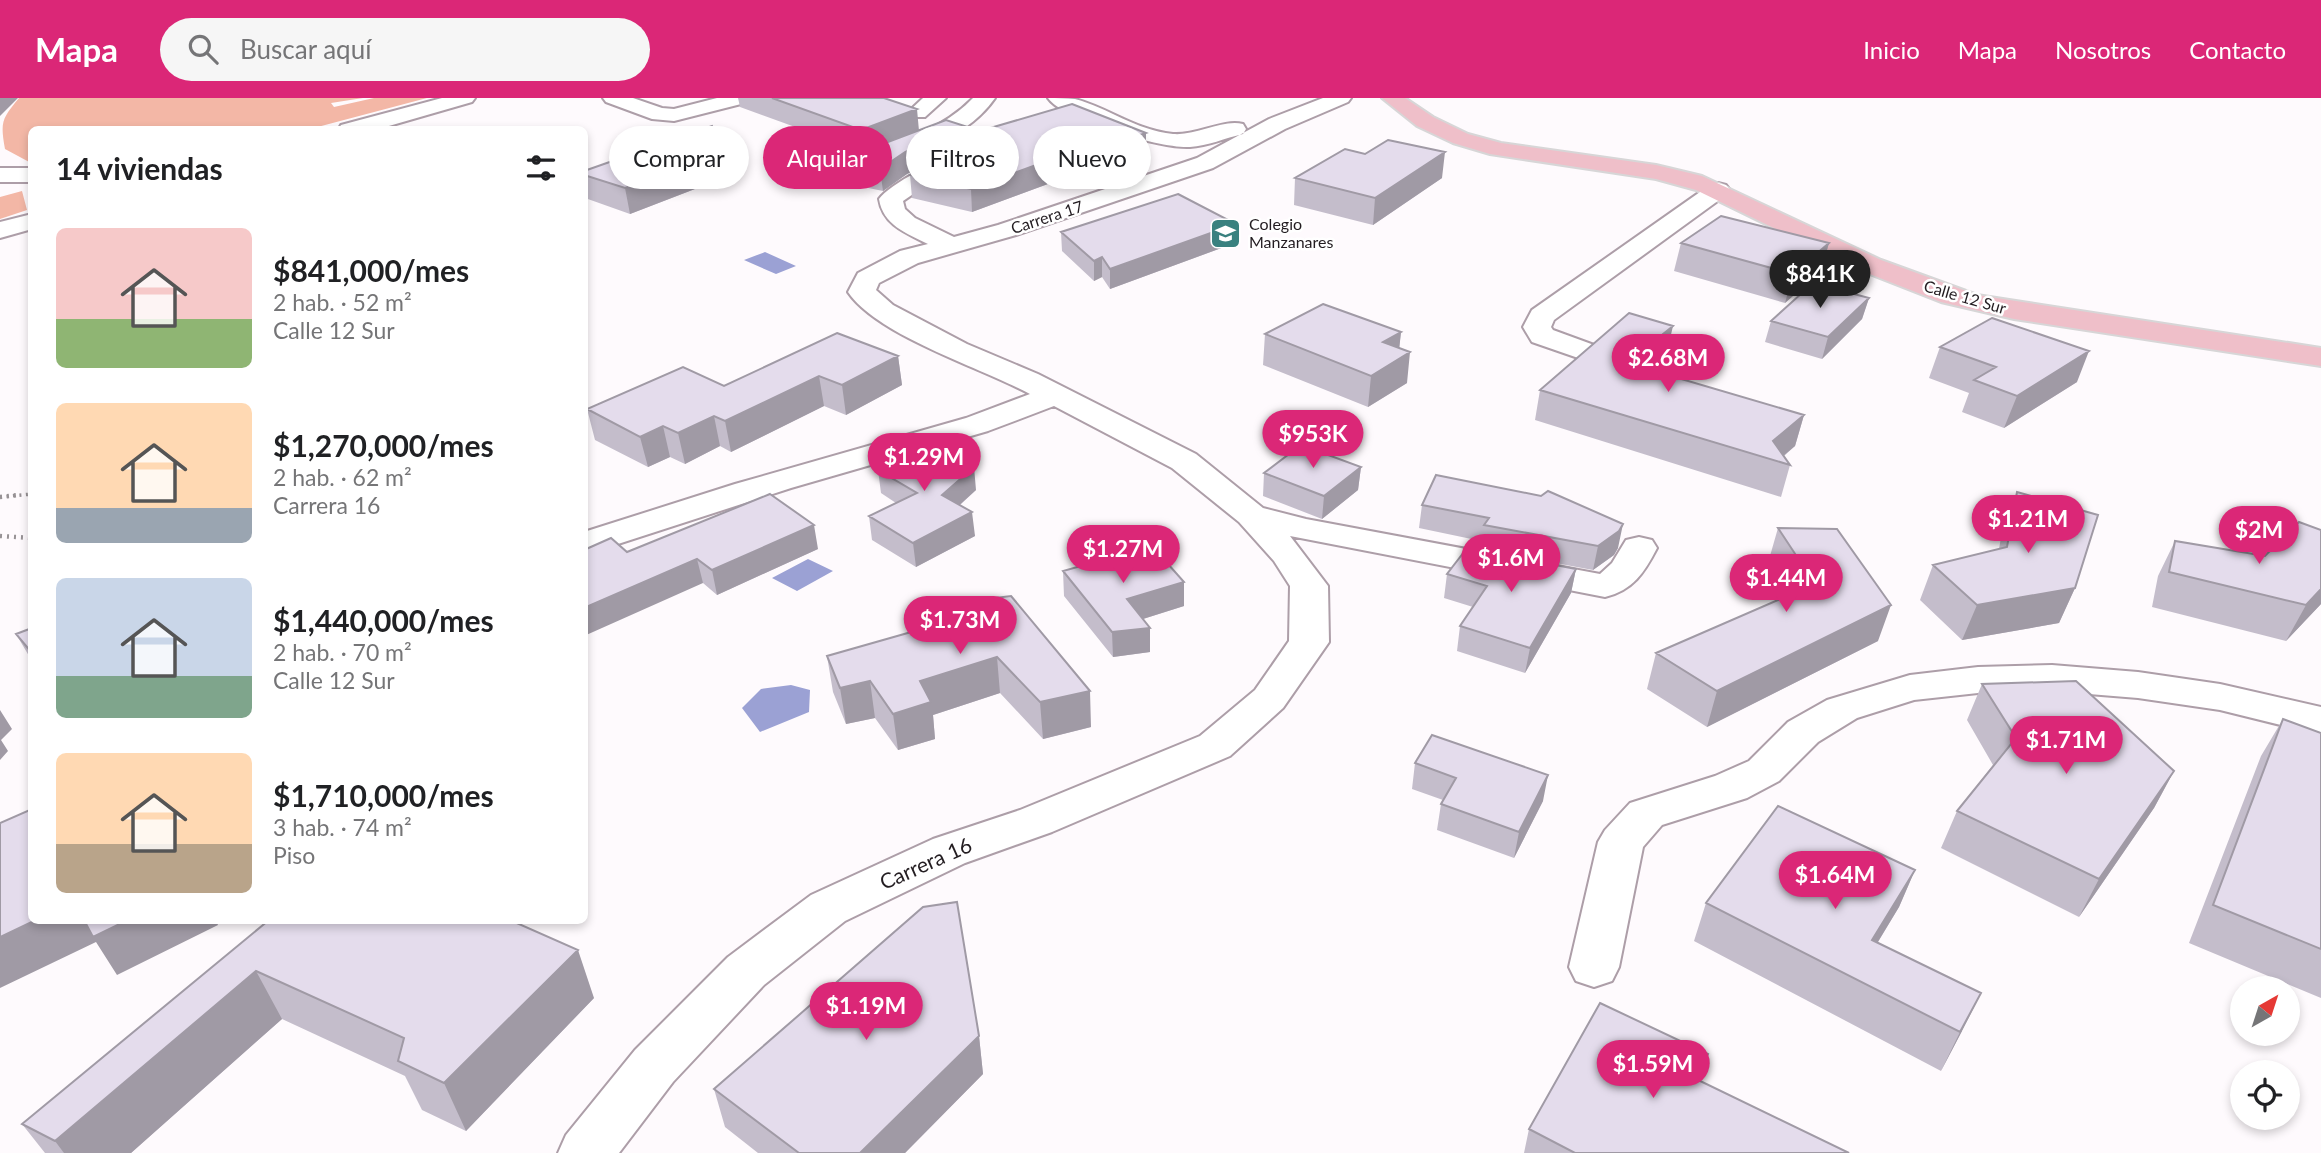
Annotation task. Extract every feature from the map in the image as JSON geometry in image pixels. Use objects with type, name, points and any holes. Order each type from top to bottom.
[{"type":"main road","name":"Calle 12 Sur","points":[[1392,98],[1438,128],[1485,146],[1544,159],[1655,172],[1718,190],[1930,290],[2026,313],[2169,332],[2321,357]]},
{"type":"street","points":[[364,126],[465,98]]},
{"type":"street","points":[[613,98],[660,114],[674,115],[742,98]]},
{"type":"street","points":[[918,113],[936,98]]},
{"type":"street","points":[[892,150],[957,125],[976,110],[985,98]]},
{"type":"street","points":[[1058,98],[1125,128],[1172,140],[1188,141],[1232,130],[1269,128]]},
{"type":"street","name":"Carrera 17","points":[[1053,394],[957,350],[883,311],[862,292],[867,279],[909,257],[1062,213],[1205,163],[1269,128],[1341,98]]},
{"type":"street","points":[[0,166],[9,164],[28,173]]},
{"type":"street","points":[[0,175],[28,174]]},
{"type":"street","points":[[906,188],[891,199],[893,212],[906,223],[952,246]]},
{"type":"street","points":[[1584,351],[1542,336],[1537,327],[1542,316],[1718,190]]},
{"type":"street","points":[[0,230],[28,222]]},
{"type":"street","points":[[0,252],[28,244]]},
{"type":"street","points":[[588,543],[741,492],[914,444],[1032,404],[1053,394],[1184,461],[1251,515],[1303,529],[1605,586],[1617,581],[1627,571],[1639,548]]},
{"type":"street","name":"Carrera 16","points":[[586,1153],[654,1066],[746,971],[828,908],[949,851],[1036,821],[1215,746],[1269,699],[1309,642],[1309,586],[1287,554],[1251,515]]},
{"type":"street","points":[[1594,967],[1621,842],[1646,814],[1731,787],[1764,771],[1803,732],[1842,709],[1910,688],[1978,680],[2052,678],[2138,685],[2220,697],[2321,721]]},
{"type":"path","points":[[0,497],[28,494]]},
{"type":"path","points":[[0,536],[28,538]]},
{"type":"shaded area","points":[[19,98],[363,98],[331,103],[334,107],[374,98],[427,98],[321,126],[28,126],[28,161],[5,149],[4,121]]},
{"type":"shaded area","points":[[22,191],[27,210],[0,219],[0,197]]},
{"type":"water","points":[[765,252],[796,266],[776,274],[744,260]]},
{"type":"water","points":[[808,559],[833,571],[797,591],[772,578]]},
{"type":"water","points":[[791,685],[810,690],[809,712],[760,732],[742,708],[761,689]]},
{"type":"building","points":[[772,98],[884,98],[917,109],[872,126],[850,126]]},
{"type":"building","points":[[1072,104],[1128,126],[1033,126],[1033,166],[1019,171],[1019,126],[997,126]]},
{"type":"building","points":[[946,120],[965,126],[930,126]]},
{"type":"building","points":[[906,135],[906,152],[892,161],[892,140]]},
{"type":"building","points":[[1388,140],[1445,152],[1375,198],[1295,178],[1345,149],[1365,154]]},
{"type":"building","points":[[609,162],[609,183],[588,176],[588,170]]},
{"type":"building","points":[[1178,194],[1236,224],[1110,269],[1102,257],[1094,261],[1061,232]]},
{"type":"building","points":[[1721,216],[1829,243],[1793,274],[1681,243]]},
{"type":"building","points":[[1813,283],[1869,298],[1828,337],[1771,321]]},
{"type":"building","points":[[1323,304],[1401,332],[1383,342],[1410,352],[1371,376],[1265,334]]},
{"type":"building","points":[[1629,313],[1673,326],[1627,363],[1804,415],[1773,441],[1790,465],[1540,390]]},
{"type":"building","points":[[1992,318],[2089,351],[2017,396],[1974,380],[1996,367],[1940,347]]},
{"type":"building","points":[[837,333],[898,356],[842,385],[819,376],[725,421],[714,416],[678,433],[663,426],[640,437],[588,410],[683,367],[724,386]]},
{"type":"building","points":[[932,444],[974,467],[942,495],[972,512],[913,543],[869,516],[917,493],[878,470]]},
{"type":"building","points":[[1301,445],[1361,467],[1324,496],[1264,473]]},
{"type":"building","points":[[1436,475],[1541,496],[1548,491],[1623,524],[1619,531],[1598,546],[1484,525],[1489,518],[1422,505]]},
{"type":"building","points":[[2017,492],[2098,515],[2075,588],[1977,605],[1933,565],[2007,547]]},
{"type":"building","points":[[770,494],[814,525],[712,570],[697,559],[588,606],[588,548],[611,538],[627,552]]},
{"type":"building","points":[[2299,522],[2321,530],[2321,589],[2306,605],[2169,572],[2175,541],[2265,556]]},
{"type":"building","points":[[1778,528],[1837,529],[1891,605],[1717,691],[1656,653],[1815,584]]},
{"type":"building","points":[[1152,546],[1184,582],[1127,599],[1150,628],[1112,632],[1063,571]]},
{"type":"building","points":[[1467,548],[1576,569],[1530,648],[1460,626],[1487,586],[1447,574]]},
{"type":"building","points":[[1011,596],[1090,691],[1040,702],[997,657],[920,681],[931,702],[893,714],[870,681],[840,688],[827,656],[971,615],[969,601]]},
{"type":"building","points":[[28,630],[28,648],[16,634]]},
{"type":"building","points":[[2076,681],[2174,771],[2099,879],[1957,811],[2016,738],[1982,684]]},
{"type":"building","points":[[2283,719],[2321,733],[2321,949],[2213,905]]},
{"type":"building","points":[[1432,735],[1548,775],[1519,832],[1441,804],[1456,778],[1415,763]]},
{"type":"building","points":[[1778,806],[1915,870],[1872,940],[1981,993],[1960,1032],[1706,903]]},
{"type":"building","points":[[28,811],[28,924],[0,937],[0,823]]},
{"type":"building","points":[[957,902],[979,1036],[860,1153],[799,1153],[714,1089],[923,907]]},
{"type":"building","points":[[86,924],[120,924],[93,937]]},
{"type":"building","points":[[264,924],[519,924],[578,950],[444,1083],[398,1061],[404,1038],[256,971],[55,1141],[22,1124]]},
{"type":"building","points":[[1600,1003],[1708,1054],[1696,1079],[1849,1153],[1575,1153],[1529,1129]]},
{"type":"place","name":"Colegio Manzanares","points":[[1226,233]]}]
